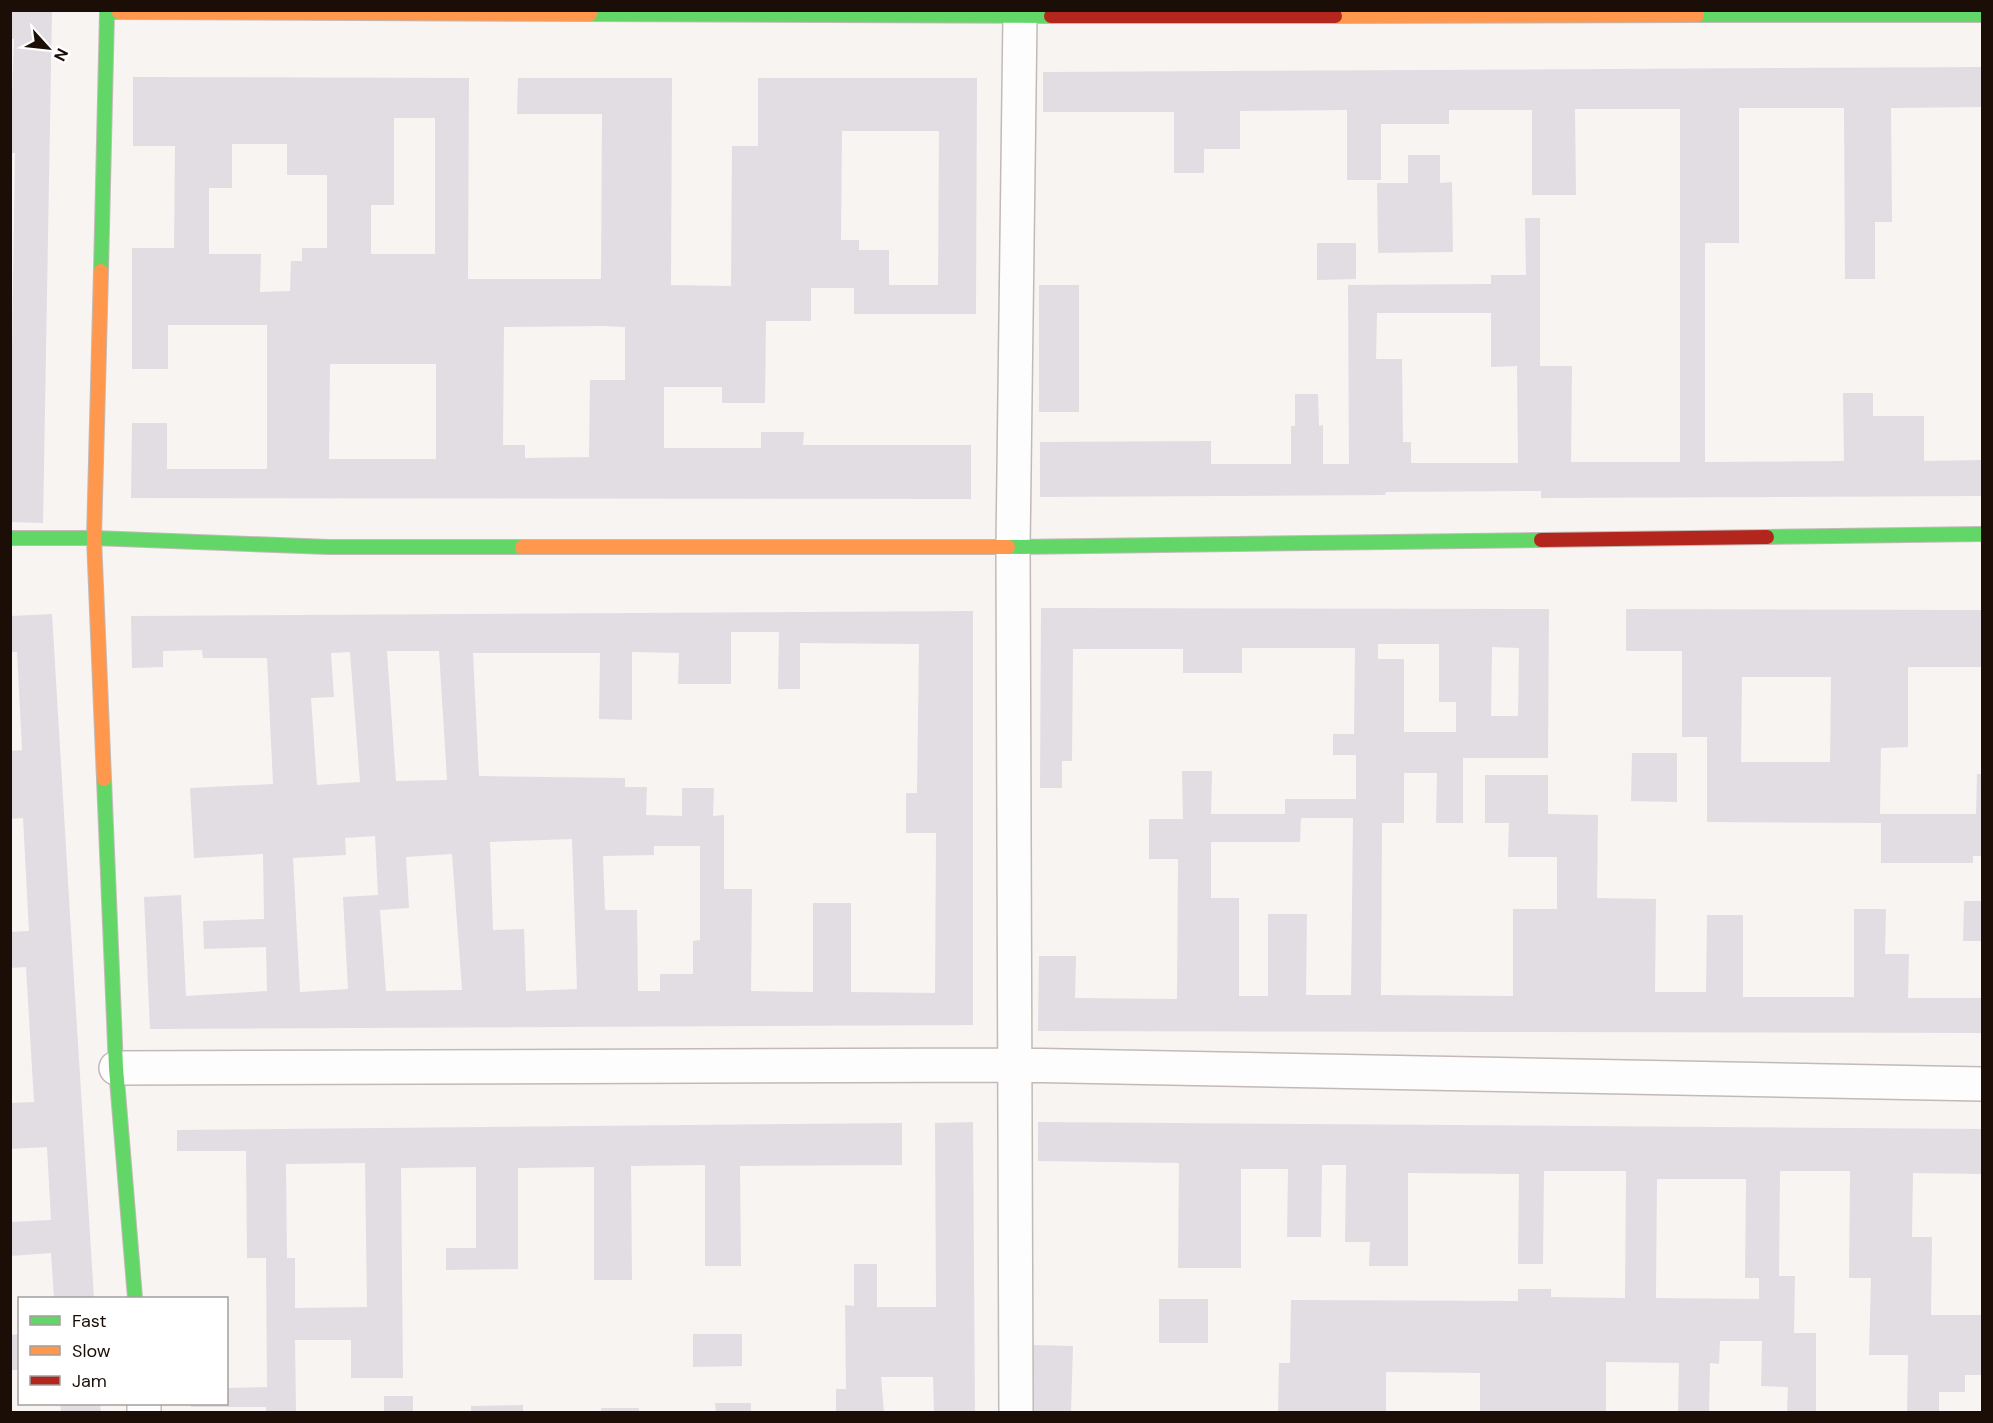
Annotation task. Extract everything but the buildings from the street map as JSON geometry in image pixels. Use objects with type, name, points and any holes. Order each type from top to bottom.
[{"type":"street","points":[[135,1297],[116,1068],[93,538],[107,11],[1020,16],[1983,15]]},
{"type":"street","points":[[1016,1413],[1013,547],[1020,16]]},
{"type":"street","points":[[10,538],[93,538],[329,547],[1013,547],[1983,534]]},
{"type":"street","points":[[116,1068],[1015,1065],[1983,1084]]},
{"type":"traffic: fast","points":[[101,271],[107,12],[119,12]]},
{"type":"traffic: fast","points":[[590,14],[1051,16]]},
{"type":"traffic: fast","points":[[1697,15],[1982,15]]},
{"type":"traffic: fast","points":[[1767,537],[1982,534]]},
{"type":"traffic: fast","points":[[10,538],[94,538],[329,547],[522,547]]},
{"type":"traffic: fast","points":[[1008,547],[1541,540]]},
{"type":"traffic: fast","points":[[104,779],[116,1068],[135,1297]]},
{"type":"traffic: slow","points":[[119,12],[590,14]]},
{"type":"traffic: slow","points":[[1335,16],[1697,15]]},
{"type":"traffic: slow","points":[[101,271],[94,538],[104,779]]},
{"type":"traffic: slow","points":[[522,547],[1008,547]]},
{"type":"traffic: jam","points":[[1051,16],[1335,16]]},
{"type":"traffic: jam","points":[[1541,540],[1767,537]]}]
